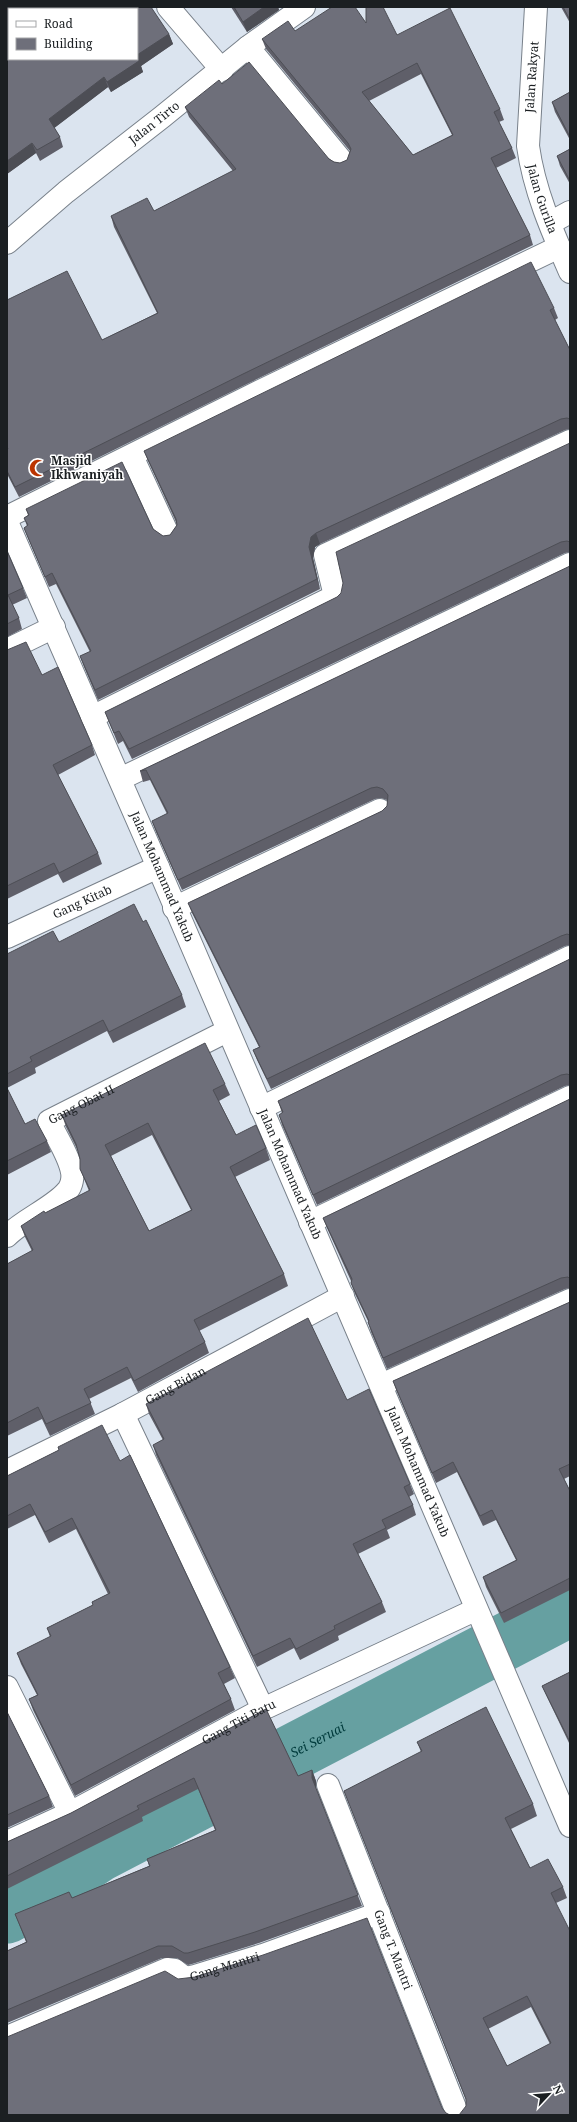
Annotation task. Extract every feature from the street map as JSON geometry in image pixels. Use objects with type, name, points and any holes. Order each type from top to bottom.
[{"type":"street","points":[[168,7],[222,70]]},
{"type":"street","name":"Jalan Tirto","points":[[7,243],[66,192],[222,70],[248,47],[304,7]]},
{"type":"street","name":"Jalan Rakyat","points":[[528,146],[536,7]]},
{"type":"street","points":[[248,47],[342,161]]},
{"type":"street","name":"Jalan Gurilla","points":[[528,146],[530,167],[537,190],[570,272]]},
{"type":"street","points":[[550,223],[570,212]]},
{"type":"street","points":[[7,517],[252,395],[559,247]]},
{"type":"street","points":[[92,718],[335,596],[325,555],[570,441]]},
{"type":"street","points":[[132,456],[168,534]]},
{"type":"street","name":"Jalan Mohammad Yakub","points":[[7,522],[120,779],[227,1031],[343,1296],[485,1632],[518,1707],[564,1799],[570,1826]]},
{"type":"street","points":[[120,779],[570,564]]},
{"type":"street","points":[[7,650],[54,627]]},
{"type":"street","points":[[174,908],[380,810]]},
{"type":"street","name":"Gang Kitab","points":[[7,937],[158,868]]},
{"type":"street","points":[[261,1108],[570,957]]},
{"type":"street","name":"Gang Obat II","points":[[7,1236],[16,1227],[69,1189],[72,1181],[72,1172],[49,1121],[227,1031]]},
{"type":"street","points":[[310,1222],[570,1097]]},
{"type":"street","name":"Gang Bidan","points":[[7,1471],[123,1414],[343,1296]]},
{"type":"street","points":[[381,1385],[570,1300]]},
{"type":"street","points":[[123,1414],[263,1708]]},
{"type":"street","name":"Gang Titi Batu","points":[[7,1842],[70,1813],[263,1708],[476,1610]]},
{"type":"street","points":[[7,1687],[70,1813]]},
{"type":"street","name":"Gang T. Mantri","points":[[328,1785],[458,2115]]},
{"type":"street","name":"Gang Mantri","points":[[7,2037],[168,1969],[175,1970],[185,1978],[194,1976],[263,1955],[379,1913]]},
{"type":"building","points":[[7,7],[151,7],[169,34],[138,54],[138,8],[8,8],[8,60],[138,60],[139,61],[107,82],[104,77],[49,119],[60,137],[37,150],[32,143],[7,161]]},
{"type":"building","points":[[234,7],[264,7],[243,22]]},
{"type":"building","points":[[332,7],[355,7],[366,23],[366,7],[383,7],[397,35],[450,8],[500,109],[494,112],[512,148],[491,158],[530,235],[243,374],[15,487],[7,471],[7,300],[67,271],[102,340],[158,313],[111,216],[147,198],[154,211],[236,169],[185,107],[219,80],[222,84],[249,62],[329,159],[340,163],[347,160],[351,149],[348,143],[262,39],[288,21],[295,31]],"holes":[[[417,63],[453,135],[413,155],[362,92]]]},
{"type":"building","points":[[563,7],[570,7],[570,20]]},
{"type":"building","points":[[570,92],[570,137],[552,102]]},
{"type":"building","points":[[570,149],[570,181],[557,156]]},
{"type":"building","points":[[531,262],[554,308],[550,310],[570,350],[570,419],[561,419],[316,533],[311,537],[309,547],[317,579],[95,690],[80,656],[91,651],[52,573],[45,577],[24,528],[28,525],[24,518],[29,515],[26,509],[122,462],[153,529],[163,536],[170,535],[177,525],[176,519],[144,451]]},
{"type":"building","points":[[570,443],[570,542],[561,542],[129,749],[119,731],[114,733],[105,712],[337,597],[341,593],[343,583],[336,552]]},
{"type":"building","points":[[7,551],[23,588],[8,595],[19,618],[7,624]]},
{"type":"building","points":[[570,566],[570,935],[567,934],[561,936],[267,1079],[253,1050],[260,1047],[188,903],[382,811],[387,806],[388,795],[383,789],[377,787],[371,788],[178,880],[152,821],[168,813],[146,770],[140,771]]},
{"type":"building","points":[[26,642],[42,675],[58,667],[92,745],[53,765],[98,853],[59,873],[54,863],[7,886],[7,650]]},
{"type":"building","points":[[134,904],[143,922],[146,920],[182,995],[109,1032],[103,1020],[30,1057],[32,1061],[7,1074],[7,954],[53,931],[59,942]]},
{"type":"building","points":[[570,959],[570,1075],[561,1075],[313,1195],[279,1115],[283,1112],[278,1101]]},
{"type":"building","points":[[205,1043],[225,1084],[213,1090],[236,1135],[256,1125],[266,1148],[230,1167],[284,1274],[194,1320],[205,1342],[134,1381],[127,1367],[84,1389],[91,1403],[46,1424],[38,1407],[7,1423],[7,1264],[33,1250],[21,1226],[44,1211],[45,1213],[90,1190],[80,1169],[80,1159],[76,1144],[62,1115]],"holes":[[[148,1123],[192,1210],[149,1231],[105,1145]]]},
{"type":"building","points":[[7,1088],[25,1124],[35,1119],[47,1141],[7,1161]]},
{"type":"building","points":[[570,1099],[570,1279],[568,1277],[561,1278],[383,1358],[368,1322],[369,1321],[351,1283],[352,1279],[323,1218]]},
{"type":"building","points":[[570,1302],[570,1464],[559,1469],[570,1491],[570,1578],[501,1613],[483,1577],[517,1560],[492,1510],[480,1516],[453,1462],[432,1473],[393,1381]]},
{"type":"building","points":[[308,1318],[347,1400],[369,1389],[410,1484],[404,1487],[413,1505],[382,1520],[386,1528],[353,1544],[382,1602],[334,1626],[335,1629],[296,1649],[290,1638],[253,1656],[153,1445],[164,1439],[146,1404]]},
{"type":"building","points":[[102,1425],[120,1461],[130,1455],[230,1667],[218,1673],[231,1699],[71,1785],[29,1699],[38,1695],[17,1653],[51,1636],[47,1628],[93,1605],[92,1602],[110,1593],[72,1518],[45,1532],[30,1504],[7,1516],[7,1476],[59,1450],[58,1447]]},
{"type":"building","points":[[570,1672],[570,1742],[542,1686]]},
{"type":"building","points":[[486,1707],[533,1804],[505,1818],[530,1868],[548,1859],[563,1887],[551,1893],[570,1931],[570,2115],[459,2115],[466,2106],[466,2099],[344,1791],[422,1751],[417,1742]],"holes":[[[527,1996],[551,2043],[507,2066],[483,2018]]]},
{"type":"building","points":[[266,1709],[298,1776],[312,1770],[312,1778],[358,1895],[255,1932],[188,1953],[184,1953],[172,1946],[158,1946],[7,2010],[7,1951],[27,1942],[15,1914],[69,1892],[72,1898],[150,1866],[147,1859],[216,1830],[194,1778],[137,1806],[139,1809],[7,1876],[7,1842],[71,1813]]},
{"type":"building","points":[[7,1712],[49,1796],[7,1815]]},
{"type":"building","points":[[367,1918],[442,2108],[450,2115],[7,2115],[7,2037],[165,1971],[178,1979],[195,1977],[263,1955]]},
{"type":"waterway","name":"Sei Seruai","points":[[7,1915],[98,1854],[570,1608]]},
{"type":"place","name":"Masjid Ikhwaniyah","points":[[38,468]]}]
